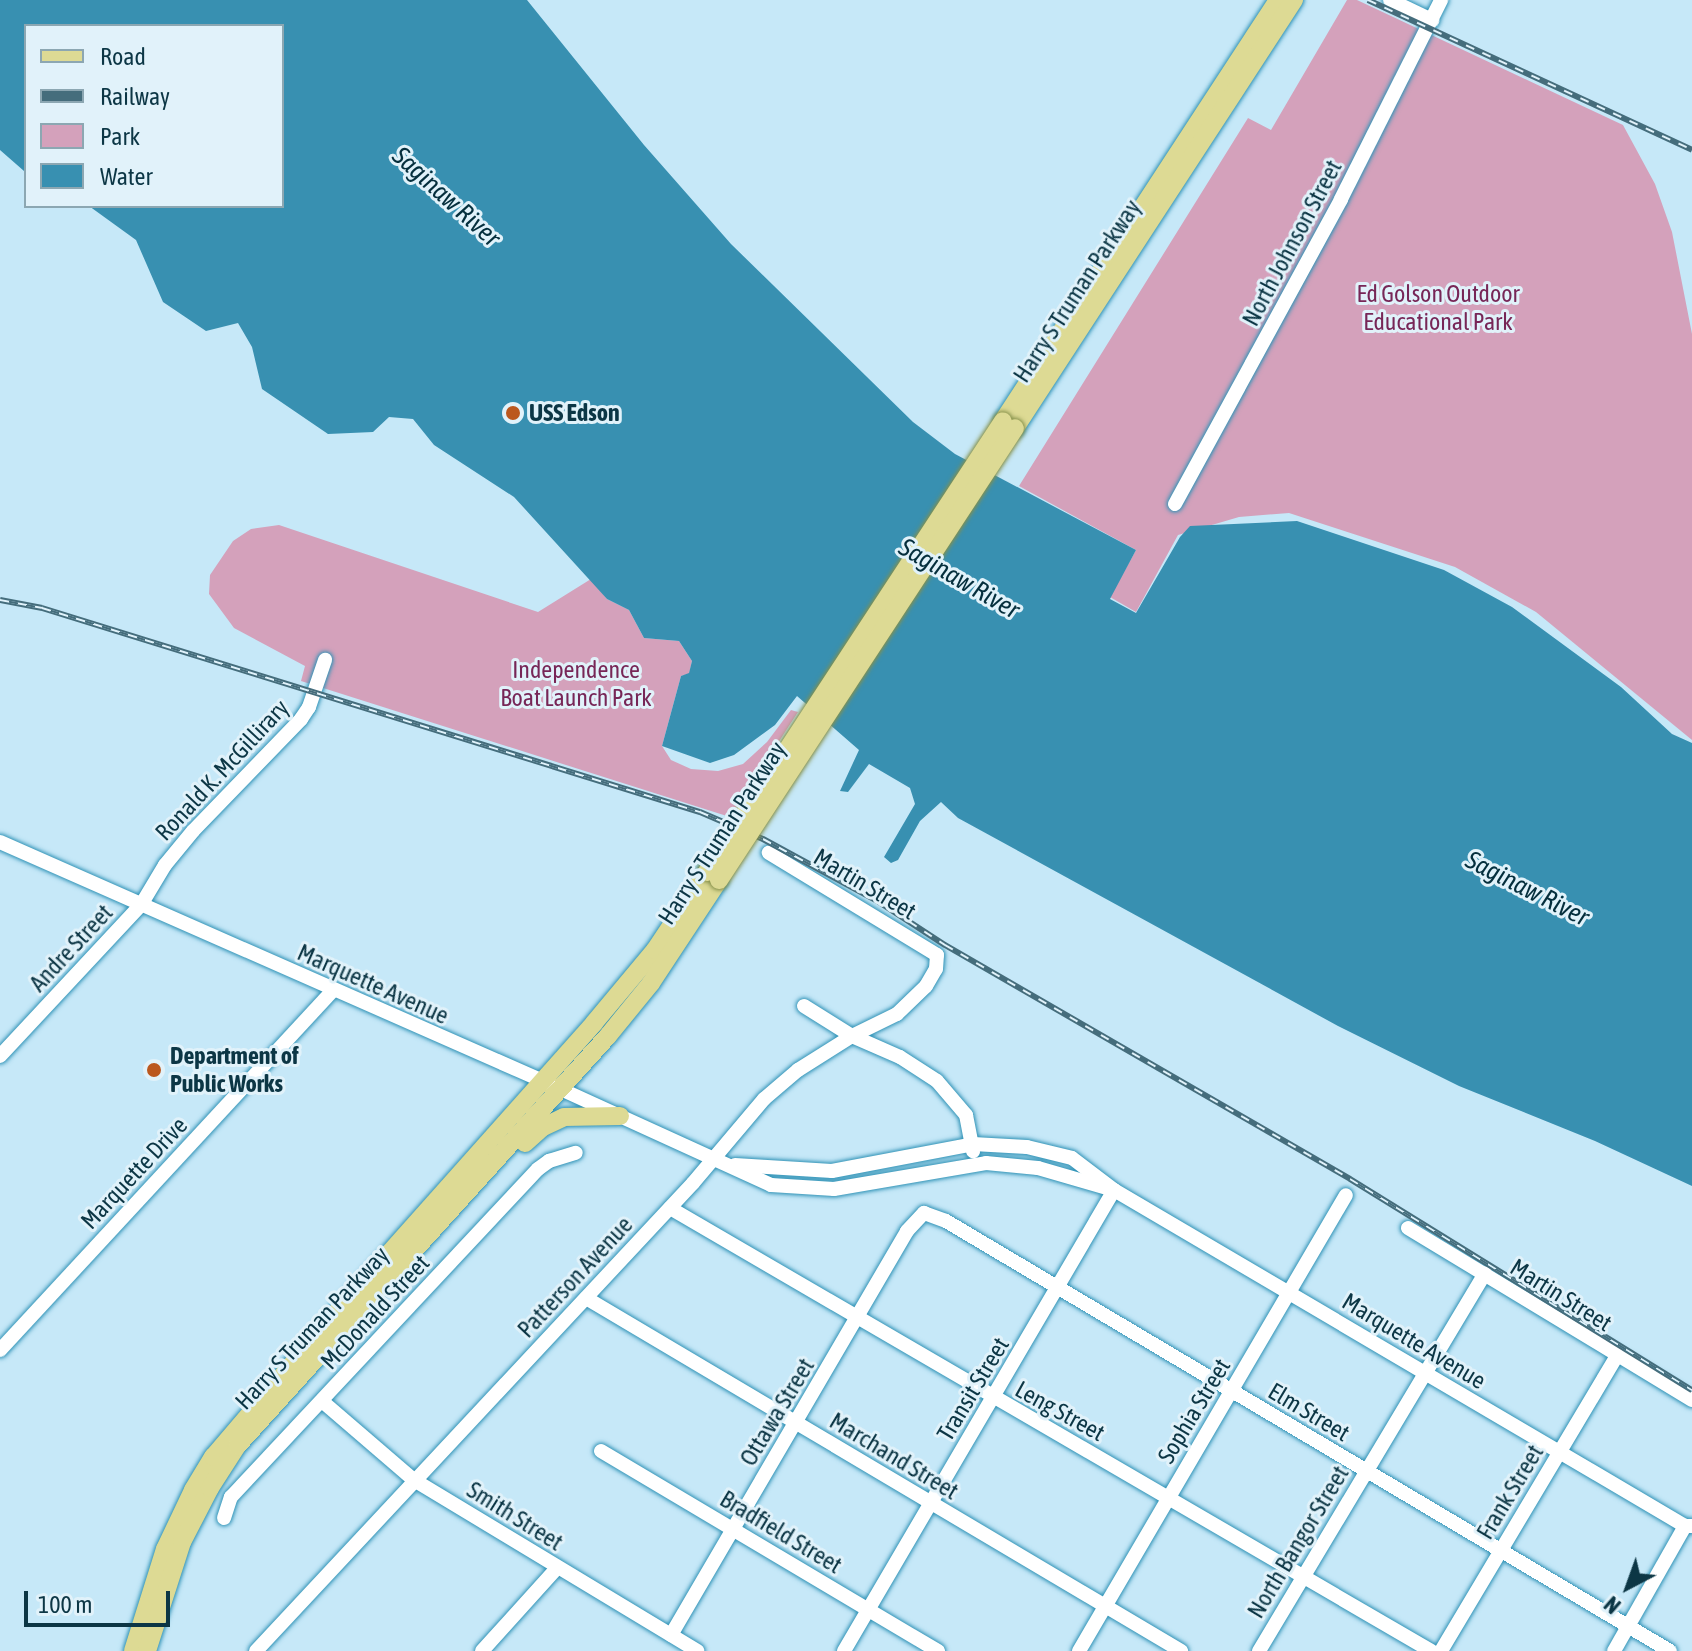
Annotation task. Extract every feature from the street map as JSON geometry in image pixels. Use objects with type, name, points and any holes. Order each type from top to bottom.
[{"type":"main road","name":"Harry S Truman Parkway","points":[[147,1651],[182,1542],[210,1488],[237,1446],[491,1168],[651,983],[713,876],[1284,2]]},
{"type":"main road","name":"Harry S Truman Parkway","points":[[133,1651],[165,1549],[185,1504],[213,1457],[543,1081],[655,950],[713,876]]},
{"type":"main road","points":[[491,1168],[554,1121],[573,1115],[620,1116]]},
{"type":"street","points":[[1390,0],[1432,20]]},
{"type":"street","name":"North Johnson Street","points":[[1175,504],[1341,199],[1441,0]]},
{"type":"street","name":"Ronald K. McGillirary","points":[[141,905],[165,865],[193,831],[301,719],[309,707],[325,660]]},
{"type":"street","name":"Marquette Avenue","points":[[0,842],[771,1185],[817,1190],[869,1185],[974,1164],[1038,1168],[1114,1190]]},
{"type":"street","name":"Martin Street","points":[[769,853],[937,955]]},
{"type":"street","name":"Andre Street","points":[[0,1056],[141,905]]},
{"type":"street","name":"Patterson Avenue","points":[[256,1651],[670,1208],[722,1162],[764,1099],[798,1070],[852,1036],[897,1014],[913,1001],[936,969],[937,955]]},
{"type":"street","name":"Marquette Drive","points":[[0,1350],[332,991]]},
{"type":"street","points":[[804,1006],[852,1036],[900,1057],[937,1081],[966,1115],[974,1164]]},
{"type":"street","name":"Marquette Avenue","points":[[722,1162],[832,1171],[973,1144],[1027,1147],[1072,1158],[1114,1190],[1688,1526]]},
{"type":"street","name":"McDonald Street","points":[[224,1518],[231,1497],[538,1169],[549,1161],[576,1153]]},
{"type":"street","name":"Transit Street","points":[[844,1651],[1114,1190]]},
{"type":"street","name":"Sophia Street","points":[[1079,1651],[1346,1195]]},
{"type":"street","name":"Leng Street","points":[[670,1208],[993,1399],[1169,1496],[1431,1651]]},
{"type":"street","name":"Elm Street","points":[[924,1213],[946,1221],[1670,1651]]},
{"type":"street","name":"Ottawa Street","points":[[671,1635],[907,1231],[924,1213]]},
{"type":"street","name":"Martin Street","points":[[1408,1228],[1692,1400]]},
{"type":"street","name":"North Bangor Street","points":[[1259,1651],[1423,1372],[1485,1274]]},
{"type":"street","name":"Marchand Street","points":[[586,1298],[1181,1651]]},
{"type":"street","name":"Frank Street","points":[[1441,1651],[1617,1356]]},
{"type":"street","name":"Smith Street","points":[[322,1401],[414,1480],[697,1651]]},
{"type":"street","name":"Bradfield Street","points":[[601,1451],[938,1651]]},
{"type":"street","points":[[1614,1651],[1688,1526]]},
{"type":"street","points":[[482,1651],[557,1568]]},
{"type":"green space","name":"Ed Golson Outdoor Educational Park","points":[[1347,0],[1357,0],[1623,125],[1655,184],[1672,232],[1692,334],[1692,740],[1536,612],[1455,567],[1289,513],[1239,517],[1178,535],[1136,612],[1110,597],[1136,550],[1019,486],[1248,118],[1271,130]]},
{"type":"green space","name":"Independence Boat Launch Park","points":[[279,525],[538,612],[591,579],[607,599],[629,610],[644,638],[679,641],[692,661],[689,674],[681,676],[662,746],[671,760],[691,769],[718,771],[743,764],[767,742],[791,710],[798,712],[730,817],[301,681],[305,666],[234,628],[209,594],[210,575],[233,541],[251,529]]},
{"type":"water","name":"Saginaw River","points":[[0,0],[527,0],[644,145],[731,244],[913,422],[955,454],[1136,550],[1110,599],[1136,613],[1180,537],[1190,526],[1297,521],[1444,570],[1512,607],[1621,687],[1672,734],[1692,743],[1692,1186],[1595,1141],[1459,1086],[1338,1026],[958,818],[941,802],[920,821],[898,860],[891,863],[884,857],[915,804],[910,788],[869,764],[848,792],[840,791],[859,750],[797,696],[775,725],[734,755],[710,763],[662,746],[681,676],[689,673],[692,661],[679,641],[644,638],[629,610],[607,599],[514,497],[434,445],[413,419],[389,417],[373,432],[328,434],[262,389],[252,347],[238,323],[206,331],[163,302],[136,240],[92,208],[284,208],[284,24],[24,24],[24,171],[0,150]]},
{"type":"railway","points":[[1368,0],[1692,150]]},
{"type":"railway","points":[[0,600],[42,608],[700,812],[763,839],[879,902],[945,945],[1350,1179],[1692,1390]]},
{"type":"place","name":"USS Edson","points":[[513,413]]},
{"type":"place","name":"Department of Public Works","points":[[154,1070]]}]
